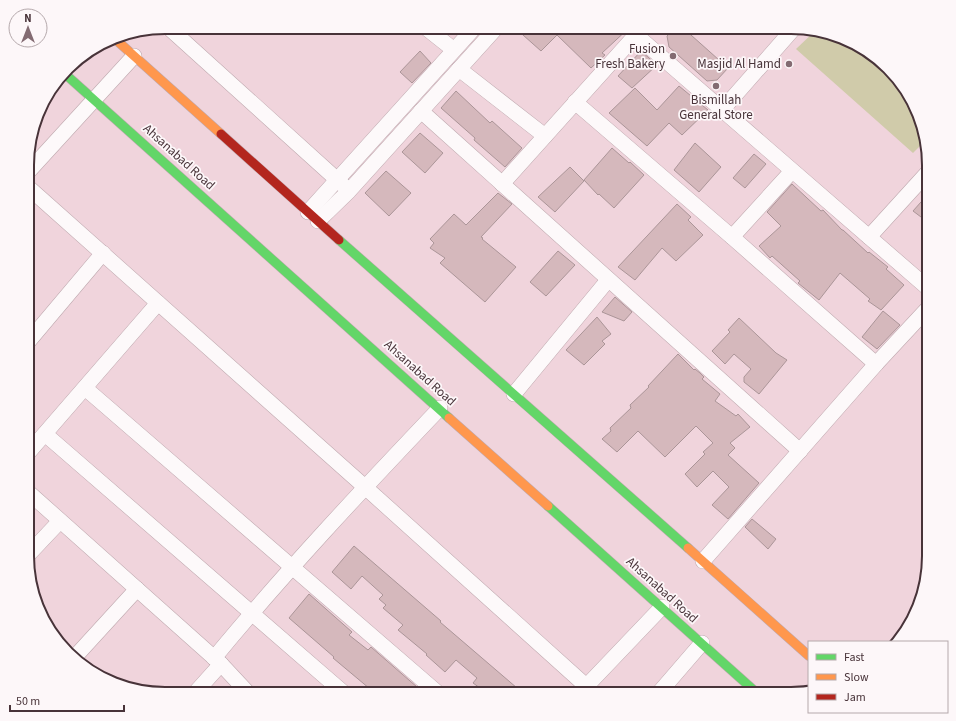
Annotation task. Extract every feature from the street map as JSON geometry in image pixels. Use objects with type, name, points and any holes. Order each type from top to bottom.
[{"type":"main road","points":[[119,42],[313,217],[808,655]]},
{"type":"main road","name":"Ahsanabad Road","points":[[68,76],[750,687]]},
{"type":"street","points":[[176,34],[349,191]]},
{"type":"street","points":[[434,34],[454,50]]},
{"type":"street","points":[[313,217],[337,180],[469,34]]},
{"type":"street","points":[[313,217],[349,191],[491,34]]},
{"type":"street","points":[[502,184],[637,34]]},
{"type":"street","points":[[643,34],[722,110],[922,283]]},
{"type":"street","points":[[722,110],[789,34]]},
{"type":"street","points":[[34,165],[134,56]]},
{"type":"street","points":[[459,69],[545,136]]},
{"type":"street","points":[[575,102],[732,237],[876,364]]},
{"type":"street","points":[[421,111],[800,451]]},
{"type":"street","points":[[732,237],[792,171]]},
{"type":"street","points":[[869,237],[922,179]]},
{"type":"street","points":[[34,192],[365,487],[583,687]]},
{"type":"street","points":[[34,335],[103,253]]},
{"type":"street","points":[[514,394],[608,280]]},
{"type":"street","points":[[34,446],[158,303]]},
{"type":"street","points":[[703,561],[876,364],[922,315]]},
{"type":"street","points":[[85,388],[431,687]]},
{"type":"street","points":[[199,687],[252,613],[365,487],[440,408]]},
{"type":"street","points":[[45,434],[337,687]]},
{"type":"street","points":[[34,497],[218,661],[242,687]]},
{"type":"street","points":[[34,549],[60,521]]},
{"type":"street","points":[[77,654],[137,589]]},
{"type":"street","points":[[591,687],[662,607]]},
{"type":"street","points":[[664,687],[702,643]]},
{"type":"shaded area","points":[[810,36],[817,37],[833,41],[857,51],[878,66],[895,85],[909,107],[915,123],[920,146],[913,153],[796,49]]},
{"type":"building","points":[[522,34],[622,34],[602,53],[605,55],[591,68],[557,35],[541,51]]},
{"type":"building","points":[[669,34],[690,34],[728,68],[717,80],[707,81],[669,47],[667,36]]},
{"type":"building","points":[[420,51],[431,63],[412,83],[400,72]]},
{"type":"building","points":[[641,51],[657,65],[632,88],[618,76]]},
{"type":"building","points":[[679,86],[708,110],[682,135],[669,123],[647,146],[609,113],[635,88],[657,110]]},
{"type":"building","points":[[456,91],[490,123],[492,121],[522,148],[505,167],[441,108]]},
{"type":"building","points":[[420,133],[443,153],[425,173],[402,152]]},
{"type":"building","points":[[695,143],[721,167],[699,192],[674,170]]},
{"type":"building","points":[[612,148],[644,175],[614,208],[599,194],[598,195],[584,180]]},
{"type":"building","points":[[754,154],[766,164],[745,188],[733,178]]},
{"type":"building","points":[[570,167],[584,181],[555,212],[538,197]]},
{"type":"building","points":[[386,171],[411,193],[389,216],[365,193]]},
{"type":"building","points":[[792,184],[821,211],[823,210],[842,230],[868,253],[869,252],[888,267],[886,269],[904,285],[881,310],[868,301],[870,299],[840,273],[819,300],[798,283],[800,281],[772,256],[770,258],[759,246],[781,226],[767,212]]},
{"type":"building","points":[[498,193],[512,204],[481,237],[516,267],[485,302],[440,263],[445,258],[430,248],[434,243],[430,239],[454,214],[466,225]]},
{"type":"building","points":[[922,201],[922,218],[913,211]]},
{"type":"building","points":[[677,204],[691,217],[688,220],[703,235],[676,261],[662,248],[635,280],[618,267]]},
{"type":"building","points":[[558,251],[575,265],[546,296],[530,282]]},
{"type":"building","points":[[615,297],[632,312],[624,321],[602,312]]},
{"type":"building","points":[[883,311],[900,325],[877,349],[862,337]]},
{"type":"building","points":[[597,317],[611,334],[602,341],[605,344],[584,365],[566,350]]},
{"type":"building","points":[[739,318],[776,353],[787,360],[759,394],[744,382],[744,377],[751,369],[734,354],[725,364],[712,351],[730,332],[728,330]]},
{"type":"building","points":[[678,354],[694,370],[695,369],[704,377],[702,379],[720,394],[715,401],[736,416],[738,414],[750,427],[730,443],[735,448],[728,455],[759,483],[728,519],[712,505],[729,487],[713,471],[697,487],[685,474],[705,454],[703,452],[713,443],[696,426],[665,457],[638,431],[617,452],[602,439],[611,431],[610,428],[631,408],[630,405],[649,387],[648,386]]},
{"type":"building","points":[[752,519],[776,539],[768,549],[745,527]]},
{"type":"building","points":[[354,546],[516,687],[479,687],[473,683],[477,678],[456,660],[445,672],[426,655],[427,654],[398,630],[403,625],[383,608],[386,605],[379,599],[383,595],[362,576],[351,589],[332,572]]},
{"type":"building","points":[[309,594],[352,632],[349,635],[368,650],[371,647],[417,687],[368,687],[289,618]]},
{"type":"traffic: fast","points":[[68,76],[449,418]]},
{"type":"traffic: fast","points":[[339,240],[688,548]]},
{"type":"traffic: fast","points":[[548,506],[750,687]]},
{"type":"traffic: slow","points":[[119,42],[221,134]]},
{"type":"traffic: slow","points":[[449,418],[548,506]]},
{"type":"traffic: slow","points":[[688,548],[808,655]]},
{"type":"traffic: jam","points":[[221,134],[339,240]]},
{"type":"place","name":"Fusion Fresh Bakery","points":[[673,56]]},
{"type":"place","name":"Masjid Al Hamd","points":[[789,64]]},
{"type":"place","name":"Bismillah General Store","points":[[716,86]]}]
